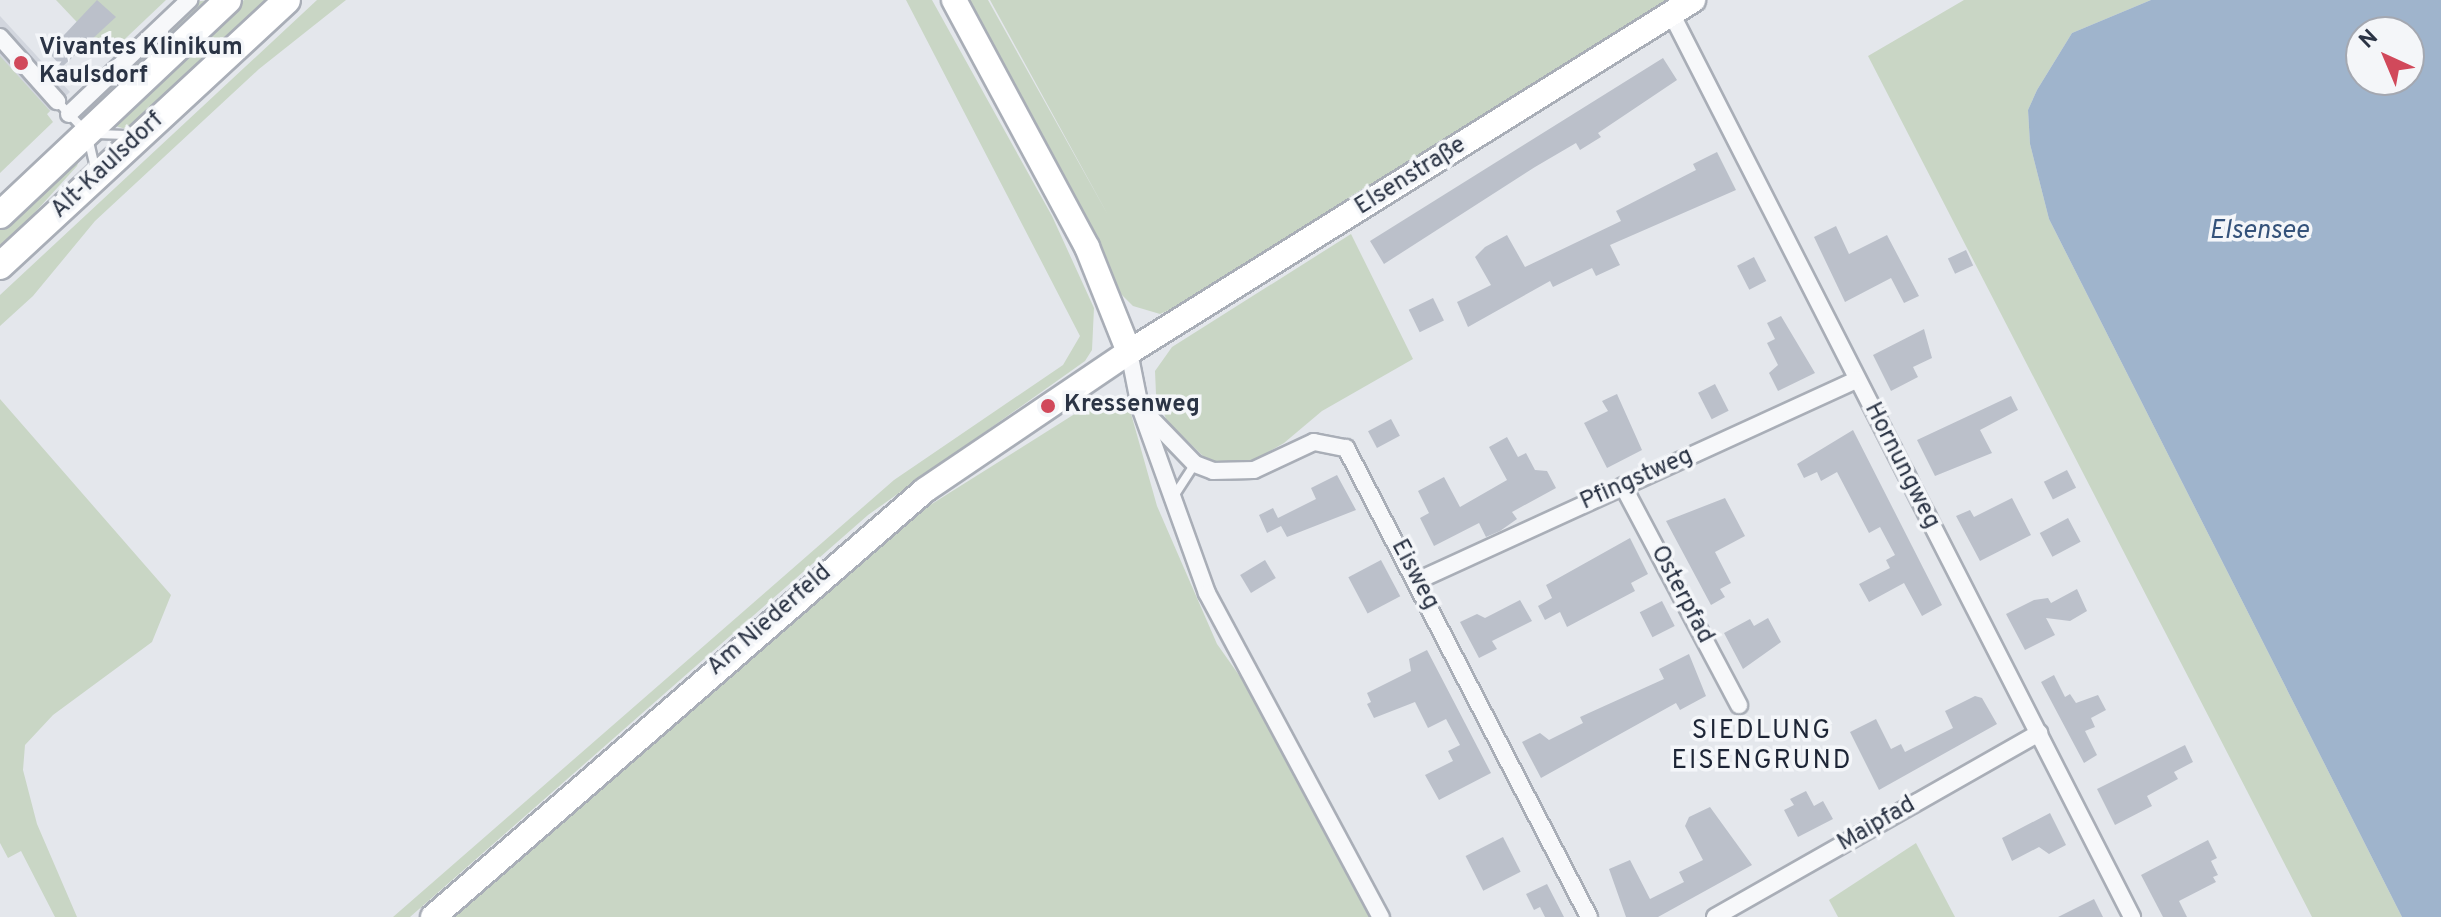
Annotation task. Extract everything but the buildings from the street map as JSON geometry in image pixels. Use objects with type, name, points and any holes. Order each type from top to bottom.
[{"type":"main road","name":"Alt-Kaulsdorf","points":[[0,215],[78,124],[228,0]]},
{"type":"main road","name":"Alt-Kaulsdorf","points":[[0,266],[287,0]]},
{"type":"street","name":"Alt-Kaulsdorf","points":[[78,124],[189,0]]},
{"type":"street","points":[[954,0],[1087,247],[1129,352],[1140,407],[1207,593],[1381,917]]},
{"type":"street","name":"Elsenstraße","points":[[1129,352],[1693,0]]},
{"type":"street","name":"Hornungweg","points":[[1671,13],[2132,917]]},
{"type":"street","points":[[0,37],[57,101]]},
{"type":"street","name":"Am Niederfeld","points":[[433,917],[865,537],[925,490],[1129,352]]},
{"type":"street","name":"Pfingstweg","points":[[1417,581],[1857,380]]},
{"type":"street","points":[[1140,407],[1195,464]]},
{"type":"street","name":"Eisweg","points":[[1195,464],[1231,474],[1254,470],[1314,442],[1346,448],[1589,917]]},
{"type":"street","name":"Osterpfad","points":[[1623,486],[1739,705]]},
{"type":"street","name":"Maipfad","points":[[1715,917],[2039,733]]},
{"type":"lane","points":[[57,101],[78,124],[98,176]]},
{"type":"lane","points":[[78,124],[142,135]]},
{"type":"lane","points":[[1171,500],[1195,464]]},
{"type":"shaded area","name":"Vivantes Klinikum Kaulsdorf","points":[[0,16],[70,92],[0,158]]},
{"type":"green space","points":[[56,0],[166,0],[108,55]]},
{"type":"green space","points":[[212,0],[95,111],[84,109],[191,2]]},
{"type":"green space","points":[[244,0],[268,0],[130,130],[111,125]]},
{"type":"green space","points":[[317,0],[346,0],[259,69],[95,221],[33,296],[0,326],[0,295]]},
{"type":"green space","points":[[906,0],[932,0],[1052,216],[1094,308],[1092,350],[1085,361],[868,515],[410,917],[393,917],[894,480],[1063,365],[1080,336]]},
{"type":"green space","points":[[968,0],[988,0],[1108,215],[990,0],[1669,0],[1191,300],[1160,314],[1133,306],[1121,294],[1092,227]]},
{"type":"green space","points":[[1964,0],[2151,0],[2072,33],[2037,90],[2028,110],[2030,144],[2049,219],[2402,917],[2312,917],[1868,56]]},
{"type":"green space","points":[[0,56],[50,111],[47,114],[53,122],[0,173]]},
{"type":"green space","points":[[82,152],[77,166],[0,251],[0,229]]},
{"type":"green space","points":[[1351,234],[1413,359],[1322,411],[1284,443],[1251,462],[1228,465],[1206,459],[1167,421],[1156,394],[1155,371],[1172,347]]},
{"type":"green space","points":[[1100,398],[1128,403],[1157,506],[1217,644],[1263,709],[1372,917],[455,917],[919,512]]},
{"type":"green space","points":[[0,399],[171,595],[152,642],[53,715],[25,745],[23,770],[37,824],[77,917],[55,917],[21,851],[8,858],[0,843]]},
{"type":"green space","points":[[1916,843],[1955,917],[1838,917],[1829,900]]},
{"type":"water","name":"Elsensee","points":[[2151,0],[2441,0],[2441,917],[2402,917],[2049,219],[2030,144],[2028,110],[2072,33]]},
{"type":"place","name":"Vivantes Klinikum Kaulsdorf","points":[[21,63]]},
{"type":"place","name":"Kressenweg","points":[[1048,406]]},
{"type":"district","name":"SIEDLUNG EISENGRUND","points":[[1762,747]]}]
